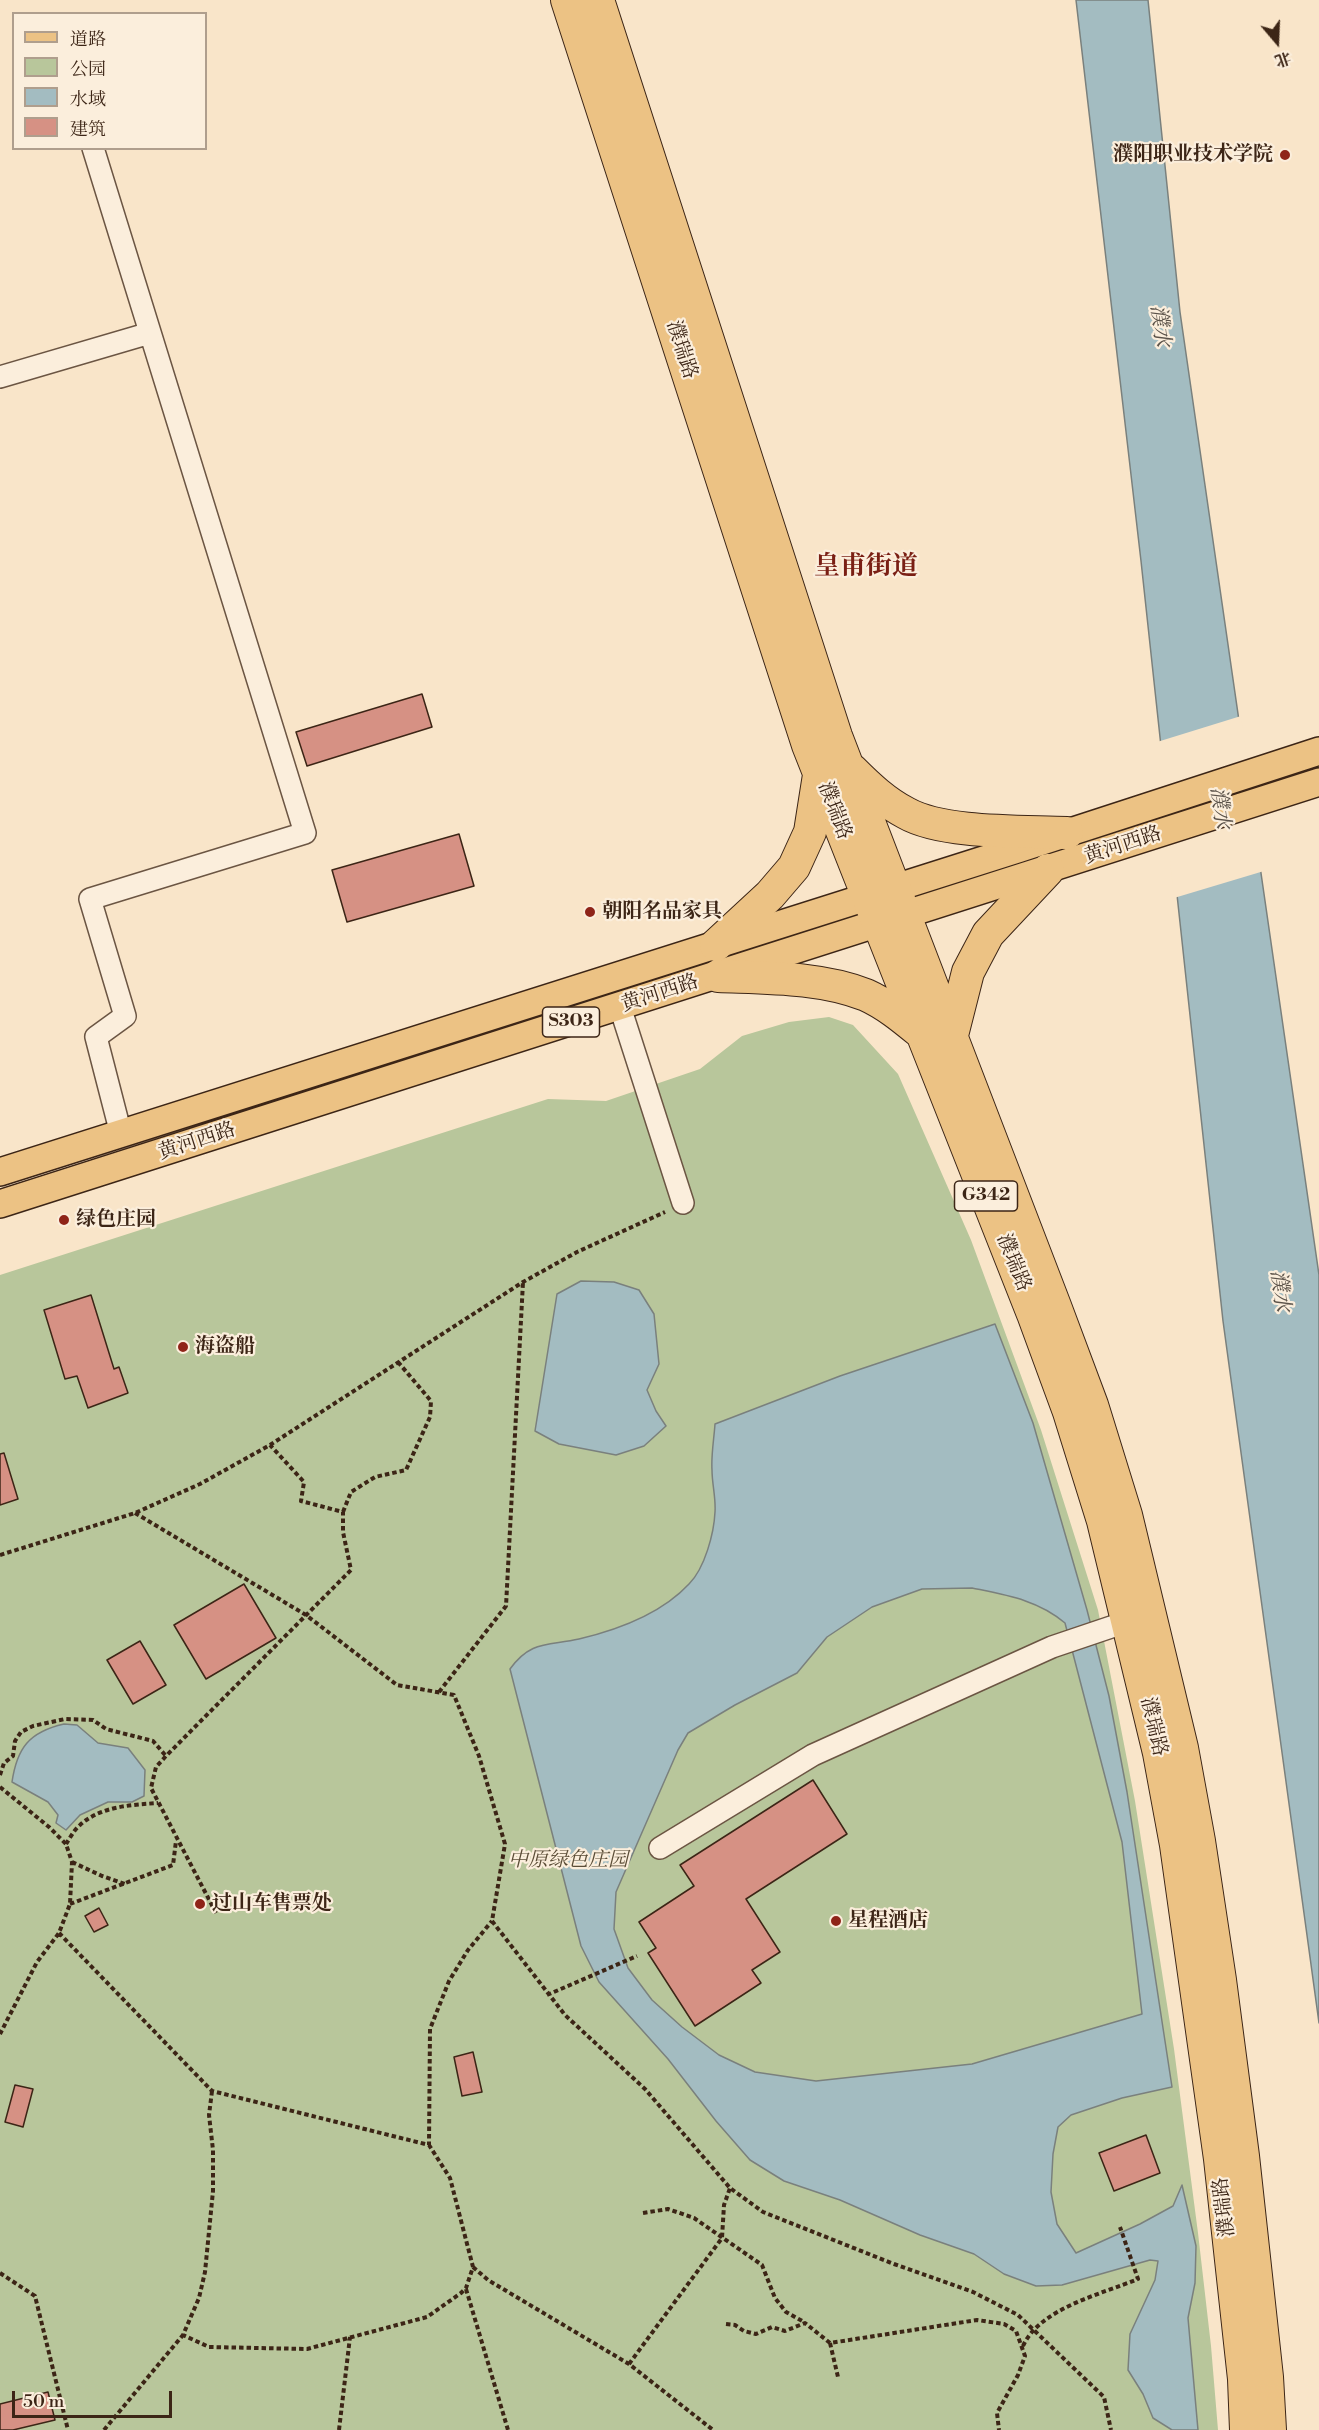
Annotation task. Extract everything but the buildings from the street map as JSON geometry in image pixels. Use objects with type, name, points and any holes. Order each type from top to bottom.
[{"type":"highway","name":"濮瑞路","points":[[567,0],[808,745],[833,770]]},
{"type":"highway","name":"濮瑞路","points":[[598,0],[833,770],[886,906],[951,1039],[1092,1405],[1126,1515],[1182,1748],[1199,1841],[1222,1991],[1258,2284],[1270,2430]]},
{"type":"highway","points":[[920,1032],[897,1013],[866,995],[832,985],[717,961],[794,867],[833,770],[908,815],[940,824],[1067,833]]},
{"type":"highway","points":[[951,1039],[968,972],[988,934],[1048,870]]},
{"type":"highway","name":"濮瑞路","points":[[886,906],[920,1032],[1033,1314],[1069,1412],[1103,1521],[1129,1621],[1159,1753],[1195,1971],[1234,2287],[1244,2379],[1246,2430]]},
{"type":"main road","name":"黄河西路","points":[[0,1172],[121,1134],[717,961],[886,906],[1067,833],[1319,751]]},
{"type":"main road","name":"黄河西路","points":[[886,906],[1048,870],[1307,785]]},
{"type":"main road","name":"黄河西路","points":[[0,1204],[620,1007],[717,961]]},
{"type":"lane","points":[[94,150],[306,833],[90,899],[125,1016],[96,1037],[121,1134]]},
{"type":"lane","points":[[0,377],[150,333]]},
{"type":"lane","points":[[620,1007],[683,1203]]},
{"type":"lane","points":[[660,1848],[813,1755],[1052,1647],[1129,1621]]},
{"type":"path","points":[[0,1555],[135,1514],[200,1484],[270,1445],[523,1282],[577,1252],[683,1203]]},
{"type":"path","points":[[439,1692],[506,1606],[523,1282]]},
{"type":"path","points":[[216,1913],[151,1788],[156,1767],[351,1570],[343,1512],[351,1492],[375,1477],[406,1470],[408,1460],[430,1417],[431,1401],[398,1362]]},
{"type":"path","points":[[270,1445],[304,1482],[301,1501],[343,1512]]},
{"type":"path","points":[[135,1514],[306,1615],[397,1685],[454,1695],[479,1755],[505,1844],[492,1921],[468,1950],[449,1981],[430,2029],[429,2145],[450,2178],[473,2267],[466,2288],[508,2430]]},
{"type":"path","points":[[0,1775],[4,1763],[13,1756],[15,1741],[21,1732],[33,1725],[65,1719],[93,1720],[106,1729],[153,1741],[166,1756]]},
{"type":"path","points":[[0,1786],[27,1807],[66,1845],[72,1862],[70,1904],[59,1933],[37,1962],[0,2034]]},
{"type":"path","points":[[66,1845],[79,1825],[99,1812],[158,1803]]},
{"type":"path","points":[[70,1904],[173,1865],[177,1840]]},
{"type":"path","points":[[72,1862],[126,1884]]},
{"type":"path","points":[[492,1921],[547,1995],[565,2015],[645,2090],[730,2188],[763,2212],[894,2264],[973,2292],[1018,2315],[1104,2397],[1112,2430]]},
{"type":"path","points":[[59,1933],[212,2091],[429,2145]]},
{"type":"path","points":[[547,1995],[637,1956]]},
{"type":"path","points":[[104,2430],[183,2335],[199,2298],[205,2272],[213,2191],[213,2150],[208,2115],[212,2091]]},
{"type":"path","points":[[629,2364],[722,2238],[724,2205],[730,2188]]},
{"type":"path","points":[[643,2213],[668,2209],[694,2218],[762,2265],[775,2298],[786,2312],[805,2323],[830,2343],[838,2377]]},
{"type":"path","points":[[1023,2348],[1034,2330],[1053,2313],[1138,2279],[1120,2228]]},
{"type":"path","points":[[473,2267],[488,2280],[629,2364],[712,2430]]},
{"type":"path","points":[[0,2273],[35,2296],[68,2430]]},
{"type":"path","points":[[183,2335],[209,2347],[307,2349],[427,2317],[466,2288]]},
{"type":"path","points":[[830,2343],[977,2320],[1004,2324],[1016,2331],[1025,2356],[1018,2375],[997,2413],[999,2430]]},
{"type":"path","points":[[726,2324],[735,2325],[744,2331],[756,2334],[772,2327],[785,2331],[805,2323]]},
{"type":"path","points":[[339,2430],[350,2337]]},
{"type":"green space","name":"中原绿色庄园","points":[[829,1017],[853,1025],[898,1074],[971,1240],[1041,1430],[1098,1610],[1135,1801],[1174,2049],[1198,2233],[1218,2430],[0,2430],[0,1275],[548,1099],[606,1101],[700,1069],[742,1036],[789,1022]]},
{"type":"water","name":"濮水","points":[[1076,0],[1148,0],[1180,312],[1319,1275],[1319,2023],[1223,1321],[1141,561]]},
{"type":"water","points":[[581,1281],[614,1282],[639,1290],[654,1314],[659,1364],[647,1390],[656,1411],[666,1426],[644,1446],[616,1455],[559,1444],[535,1431],[557,1294]]},
{"type":"water","points":[[995,1324],[1033,1423],[1087,1610],[1109,1696],[1127,1792],[1172,2087],[1122,2098],[1071,2115],[1058,2127],[1053,2154],[1051,2192],[1057,2224],[1076,2253],[1140,2224],[1173,2206],[1182,2185],[1196,2246],[1195,2283],[1188,2318],[1198,2430],[1172,2430],[1153,2418],[1143,2394],[1128,2370],[1130,2334],[1155,2280],[1158,2261],[1150,2260],[1062,2285],[1036,2286],[1004,2274],[974,2254],[920,2235],[840,2200],[784,2181],[750,2160],[716,2121],[668,2059],[599,1982],[581,1946],[510,1669],[525,1653],[533,1649],[608,1631],[652,1612],[678,1594],[700,1569],[713,1530],[715,1507],[712,1459],[715,1424],[840,1376]],"holes":[[[972,1588],[1033,1604],[1065,1623],[1122,1842],[1142,2014],[972,2064],[816,2081],[755,2072],[719,2055],[682,2027],[652,2000],[628,1968],[614,1929],[616,1892],[678,1750],[688,1733],[735,1705],[797,1673],[827,1637],[872,1607],[922,1589]]]},
{"type":"water","points":[[64,1724],[77,1725],[98,1743],[128,1748],[145,1770],[144,1796],[132,1802],[108,1802],[80,1815],[66,1830],[56,1823],[58,1815],[48,1802],[12,1782],[17,1760],[27,1743],[42,1732]]},
{"type":"pier","points":[[1241,716],[1264,871],[1174,898],[1157,742]]},
{"type":"place","name":"濮阳职业技术学院","points":[[1285,155]]},
{"type":"place","name":"朝阳名品家具","points":[[590,912]]},
{"type":"place","name":"绿色庄园","points":[[64,1220]]},
{"type":"place","name":"海盗船","points":[[183,1347]]},
{"type":"place","name":"过山车售票处","points":[[200,1904]]},
{"type":"place","name":"星程酒店","points":[[836,1921]]},
{"type":"district","name":"皇甫街道","points":[[866,568]]}]
